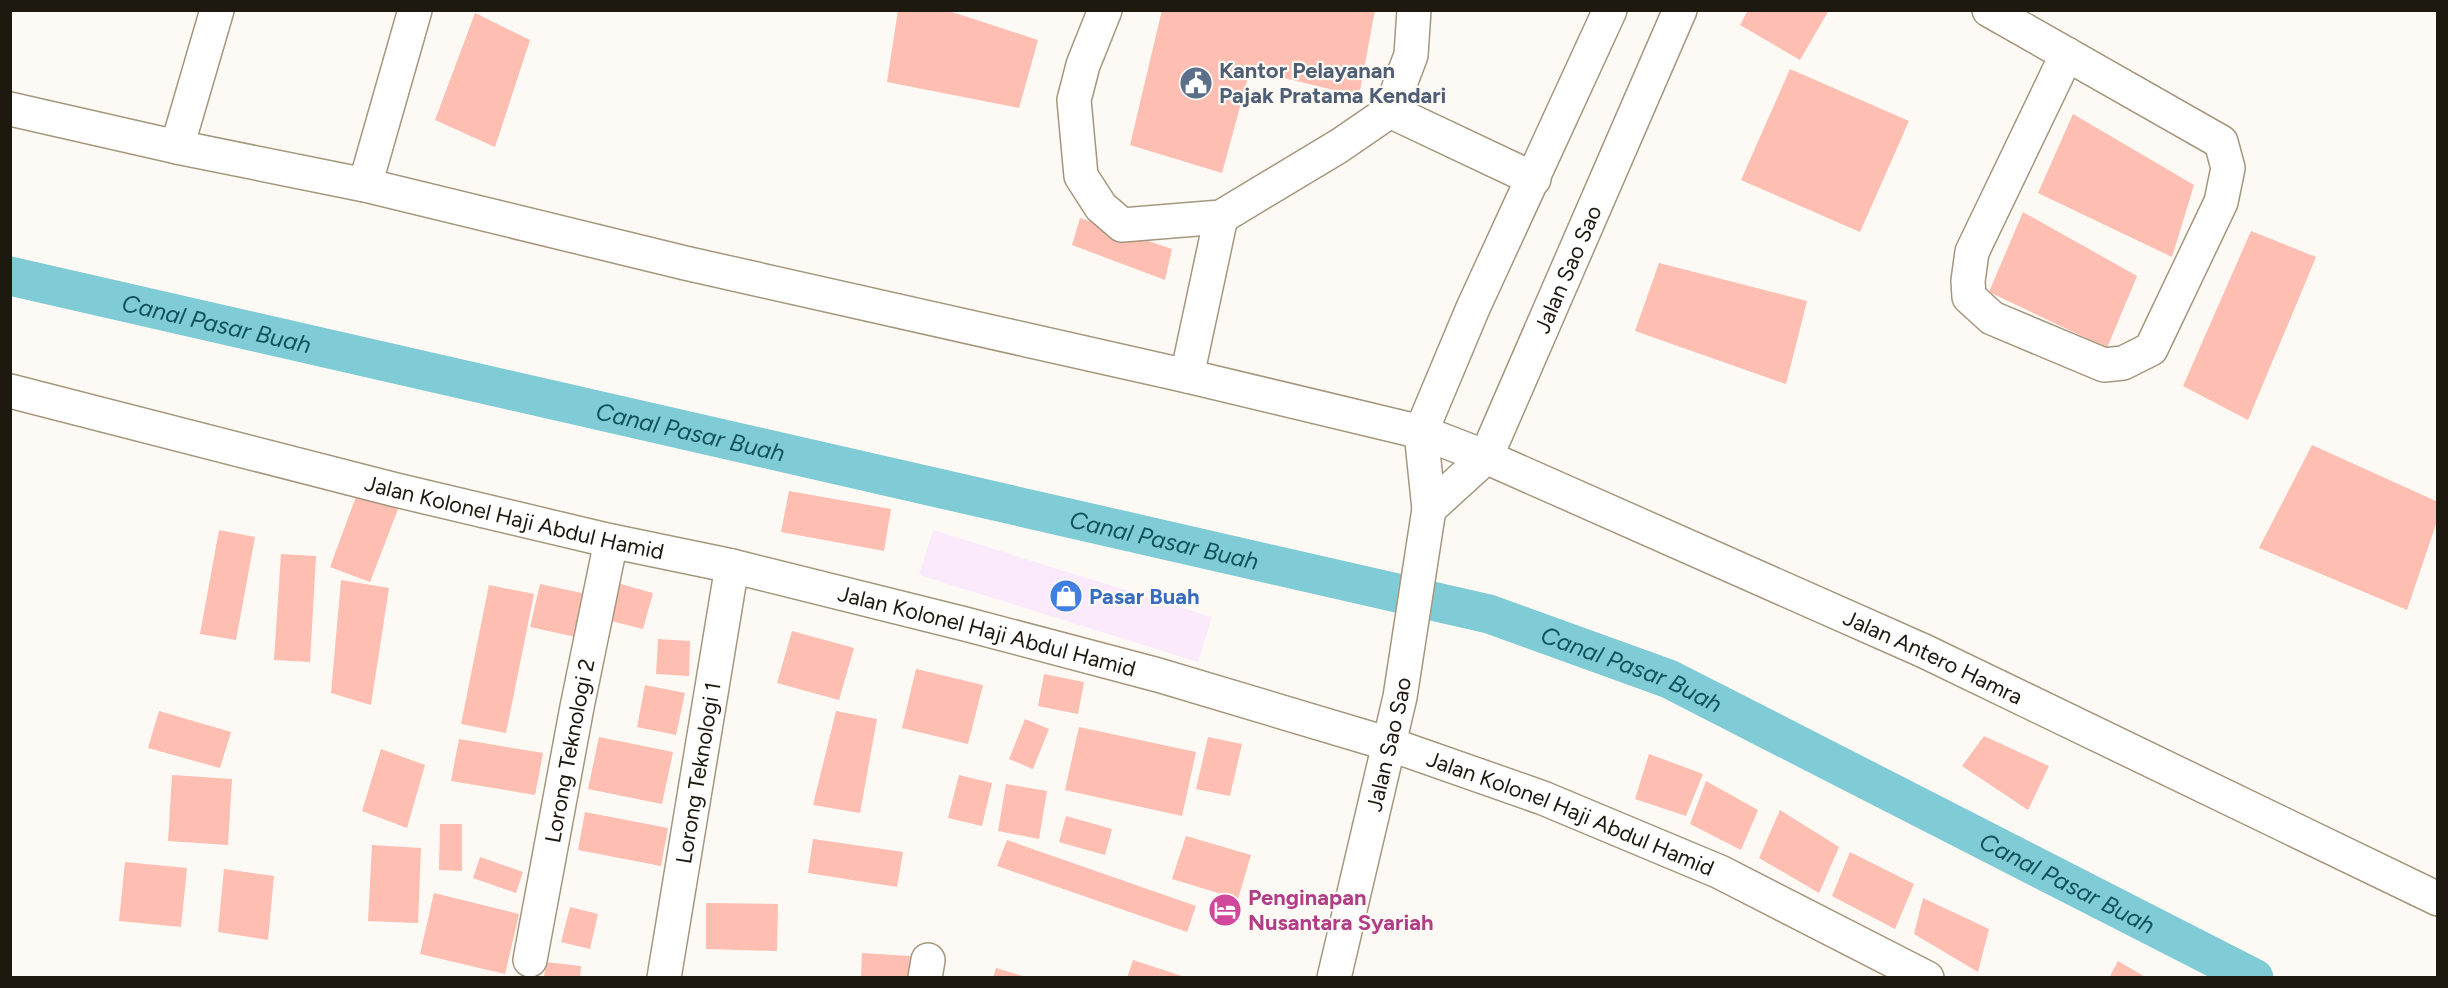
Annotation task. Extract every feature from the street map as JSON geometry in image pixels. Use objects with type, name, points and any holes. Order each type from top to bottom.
[{"type":"street","points":[[177,147],[217,10]]},
{"type":"street","points":[[365,184],[415,10]]},
{"type":"street","points":[[1105,10],[1083,65],[1074,100],[1082,176],[1101,207],[1122,225],[1221,217],[1339,146],[1390,111],[1412,55],[1414,10]]},
{"type":"street","name":"Jalan Sao Sao","points":[[1334,978],[1400,697],[1429,509],[1421,432],[1473,308],[1610,10]]},
{"type":"street","name":"Jalan Sao Sao","points":[[1429,509],[1486,456],[1680,10]]},
{"type":"street","points":[[1989,10],[2067,54],[2221,142],[2228,168],[2221,202],[2151,350],[2123,363],[2104,365],[1992,318],[1969,297],[1968,280],[1972,252],[2067,54]]},
{"type":"street","name":"Jalan Antero Hamra","points":[[10,109],[177,147],[365,184],[685,263],[1186,376],[1421,432],[1486,456],[1924,651],[2438,899]]},
{"type":"street","points":[[1390,111],[1534,179]]},
{"type":"street","points":[[1186,376],[1221,217]]},
{"type":"street","name":"Jalan Kolonel Haji Abdul Hamid","points":[[10,391],[384,488],[611,542],[732,566],[1158,675],[1389,744],[1543,798],[1720,873],[1927,978]]},
{"type":"street","name":"Lorong Teknologi 2","points":[[530,960],[577,707],[611,542]]},
{"type":"street","name":"Lorong Teknologi 1","points":[[664,978],[732,566]]},
{"type":"shaded area","name":"Pasar Buah","points":[[933,530],[1212,617],[1198,662],[919,575]]},
{"type":"building","points":[[898,10],[946,10],[1038,40],[1019,108],[887,82]]},
{"type":"building","name":"Kantor Pelayanan Pajak Pratama Kendari","points":[[1162,10],[1375,10],[1359,96],[1250,70],[1222,173],[1130,145]]},
{"type":"building","points":[[1748,10],[1829,10],[1800,60],[1740,25]]},
{"type":"building","points":[[475,13],[530,40],[495,147],[435,120]]},
{"type":"building","points":[[1790,69],[1909,121],[1860,232],[1741,180]]},
{"type":"building","points":[[2073,114],[2194,185],[2172,257],[2038,193]]},
{"type":"building","points":[[2023,212],[2137,276],[2107,348],[1989,292]]},
{"type":"building","points":[[1080,218],[1172,249],[1165,280],[1072,245]]},
{"type":"building","points":[[2251,231],[2316,257],[2248,420],[2183,386]]},
{"type":"building","points":[[1659,263],[1807,301],[1786,384],[1635,331]]},
{"type":"building","points":[[2312,445],[2438,502],[2438,518],[2407,610],[2259,548]]},
{"type":"building","points":[[789,491],[891,509],[884,551],[781,532]]},
{"type":"building","points":[[357,494],[398,509],[370,582],[330,567]]},
{"type":"building","points":[[219,530],[255,537],[236,640],[200,634]]},
{"type":"building","points":[[281,554],[316,556],[310,662],[274,660]]},
{"type":"building","points":[[341,580],[389,588],[371,705],[331,693]]},
{"type":"building","points":[[617,583],[653,593],[643,629],[607,620]]},
{"type":"building","points":[[540,584],[595,596],[585,639],[530,627]]},
{"type":"building","points":[[489,585],[534,594],[506,733],[461,724]]},
{"type":"building","points":[[792,631],[854,648],[839,700],[777,683]]},
{"type":"building","points":[[658,639],[690,641],[689,676],[656,674]]},
{"type":"building","points":[[916,669],[983,685],[968,744],[902,728]]},
{"type":"building","points":[[1044,674],[1084,682],[1078,714],[1038,706]]},
{"type":"building","points":[[645,685],[685,693],[676,735],[637,727]]},
{"type":"building","points":[[159,711],[231,732],[220,768],[148,748]]},
{"type":"building","points":[[836,711],[877,719],[860,813],[813,805]]},
{"type":"building","points":[[1025,719],[1049,729],[1033,769],[1009,759]]},
{"type":"building","points":[[1079,727],[1196,752],[1182,816],[1065,790]]},
{"type":"building","points":[[1984,736],[2049,766],[2028,810],[1962,766]]},
{"type":"building","points":[[599,737],[673,752],[662,804],[588,789]]},
{"type":"building","points":[[1208,737],[1242,744],[1230,796],[1196,789]]},
{"type":"building","points":[[459,739],[543,753],[535,795],[451,781]]},
{"type":"building","points":[[381,749],[425,765],[407,828],[362,811]]},
{"type":"building","points":[[1649,754],[1703,774],[1686,816],[1635,799]]},
{"type":"building","points":[[172,775],[232,779],[228,845],[168,841]]},
{"type":"building","points":[[959,775],[992,783],[982,826],[948,818]]},
{"type":"building","points":[[1706,781],[1758,810],[1741,850],[1690,824]]},
{"type":"building","points":[[1006,784],[1047,791],[1039,839],[998,831]]},
{"type":"building","points":[[1780,810],[1839,847],[1819,893],[1759,858]]},
{"type":"building","points":[[585,812],[668,828],[661,866],[578,850]]},
{"type":"building","points":[[1066,816],[1112,829],[1105,855],[1059,842]]},
{"type":"building","points":[[440,824],[462,824],[462,871],[439,870]]},
{"type":"building","points":[[1186,836],[1251,855],[1238,899],[1172,879]]},
{"type":"building","points":[[813,839],[903,852],[897,887],[808,873]]},
{"type":"building","points":[[1007,840],[1196,906],[1187,932],[997,866]]},
{"type":"building","points":[[372,845],[421,848],[418,923],[368,921]]},
{"type":"building","points":[[1850,852],[1914,884],[1895,929],[1832,896]]},
{"type":"building","points":[[480,857],[523,872],[516,893],[473,878]]},
{"type":"building","points":[[125,862],[187,868],[181,927],[119,921]]},
{"type":"building","points":[[224,869],[274,876],[268,940],[218,932]]},
{"type":"building","points":[[434,893],[519,914],[505,974],[420,954]]},
{"type":"building","points":[[1923,898],[1989,929],[1978,972],[1914,934]]},
{"type":"building","points":[[706,903],[778,904],[777,951],[706,949]]},
{"type":"building","points":[[570,907],[598,914],[590,949],[561,942]]},
{"type":"building","points":[[862,953],[910,956],[908,978],[861,978]]},
{"type":"building","points":[[1133,960],[1185,977],[1185,978],[1127,978]]},
{"type":"building","points":[[2118,961],[2147,978],[2109,978]]},
{"type":"building","points":[[546,962],[581,966],[580,978],[544,978]]},
{"type":"building","points":[[996,968],[1026,977],[1026,978],[993,978]]},
{"type":"waterway","name":"Canal Pasar Buah","points":[[10,276],[1489,614],[1669,679],[2254,978]]},
{"type":"place","name":"Kantor Pelayanan Pajak Pratama Kendari","points":[[1196,83]]},
{"type":"place","name":"Pasar Buah","points":[[1066,596]]},
{"type":"place","name":"Penginapan Nusantara Syariah","points":[[1225,910]]}]
